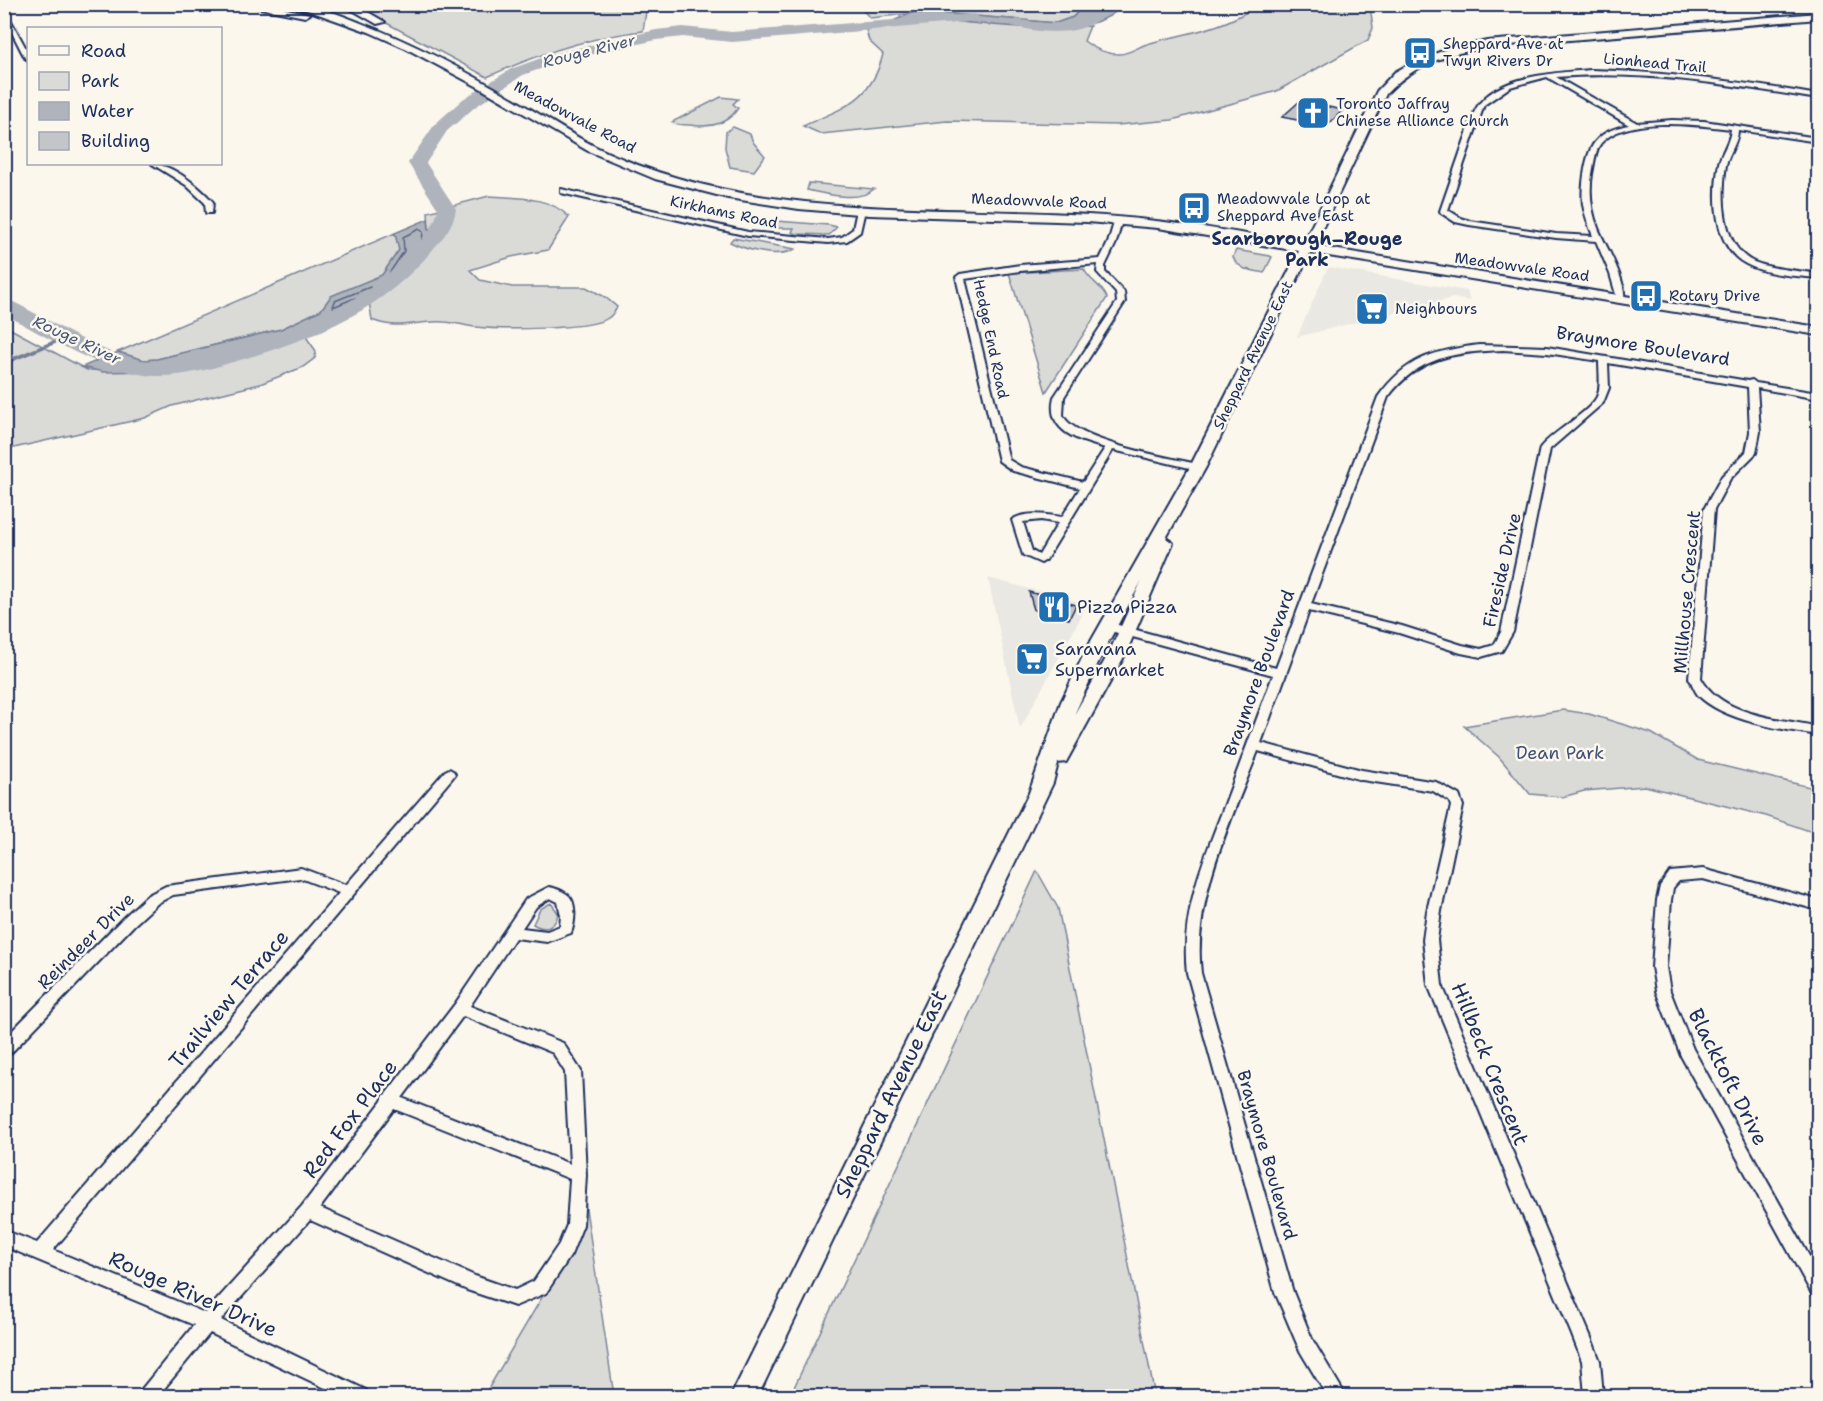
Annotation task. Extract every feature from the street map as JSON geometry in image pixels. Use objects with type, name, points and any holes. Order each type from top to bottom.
[{"type":"main road","points":[[244,4],[296,12],[380,32]]},
{"type":"main road","name":"Meadowvale Road","points":[[294,4],[380,32],[409,45],[609,157],[677,182],[774,203],[861,210],[1118,221],[1192,228],[1307,249],[1818,331]]},
{"type":"main road","points":[[346,4],[394,30],[409,45]]},
{"type":"main road","name":"Sheppard Avenue East","points":[[1038,792],[1070,702],[1107,626],[1178,506],[1307,249],[1381,93],[1399,74],[1419,63],[1451,51],[1502,42],[1817,17]]},
{"type":"main road","name":"Sheppard Avenue East","points":[[744,1396],[1038,792],[1087,710],[1127,631],[1149,585],[1178,506]]},
{"type":"street","points":[[4,10],[27,56]]},
{"type":"street","name":"Lionhead Trail","points":[[1600,239],[1556,236],[1469,223],[1458,220],[1444,211],[1481,104],[1514,83],[1597,71],[1638,72],[1818,97]]},
{"type":"street","points":[[1550,76],[1635,125]]},
{"type":"street","points":[[1621,298],[1612,264],[1587,204],[1593,152],[1598,142],[1609,134],[1635,125],[1685,122],[1818,140]]},
{"type":"street","points":[[1735,128],[1733,145],[1723,165],[1722,222],[1727,238],[1738,256],[1749,263],[1818,276]]},
{"type":"street","points":[[157,165],[189,183],[209,202],[209,211]]},
{"type":"street","name":"Kirkhams Road","points":[[564,191],[748,234],[810,241],[844,239],[860,226],[861,210]]},
{"type":"street","points":[[1118,221],[1112,243],[1102,261],[1101,272],[1120,292],[1121,302],[1059,398],[1056,406],[1057,417],[1069,430],[1111,445],[1198,467]]},
{"type":"street","name":"Hedge End Road","points":[[1085,486],[1017,469],[1004,461],[960,277],[1020,268],[1102,261]]},
{"type":"street","name":"Braymore Boulevard","points":[[1337,1396],[1306,1345],[1284,1292],[1194,973],[1190,948],[1199,896],[1378,408],[1387,390],[1399,376],[1413,366],[1446,354],[1487,348],[1547,350],[1818,396]]},
{"type":"street","name":"Fireside Drive","points":[[1304,606],[1402,630],[1461,650],[1480,653],[1498,648],[1507,632],[1545,447],[1564,428],[1598,404],[1603,390],[1603,359]]},
{"type":"street","name":"Millhouse Crescent","points":[[1752,383],[1755,432],[1751,453],[1726,478],[1709,508],[1695,678],[1704,695],[1721,707],[1818,731]]},
{"type":"street","points":[[1064,521],[1041,517],[1017,520],[1027,553],[1041,560],[1111,445]]},
{"type":"street","points":[[1107,626],[1279,673]]},
{"type":"street","name":"Hillbeck Crescent","points":[[1253,745],[1362,775],[1436,787],[1454,798],[1457,806],[1436,901],[1430,940],[1435,985],[1581,1335],[1591,1361],[1594,1396]]},
{"type":"street","name":"Trailview Terrace","points":[[40,1252],[449,774]]},
{"type":"street","name":"Reindeer Drive","points":[[4,1050],[129,921],[153,899],[171,890],[302,873],[348,891]]},
{"type":"street","name":"Blacktoft Drive","points":[[1818,905],[1703,874],[1675,876],[1667,886],[1664,900],[1659,967],[1663,990],[1686,1051],[1818,1288]]},
{"type":"street","name":"Red Fox Place","points":[[147,1396],[208,1322],[308,1211],[513,932]]},
{"type":"street","points":[[308,1211],[473,1284],[515,1298],[540,1287],[565,1249],[575,1225],[578,1175],[573,1071],[558,1048],[459,1008]]},
{"type":"street","points":[[389,1100],[578,1175]]},
{"type":"street","name":"Rouge River Drive","points":[[4,1238],[208,1322],[360,1396]]},
{"type":"shaded area","points":[[1328,267],[1467,291],[1470,301],[1453,298],[1297,337]]},
{"type":"shaded area","points":[[988,578],[1088,604],[1020,729]]},
{"type":"green space","points":[[353,5],[647,5],[643,31],[603,37],[564,48],[487,77]]},
{"type":"green space","points":[[858,5],[1084,5],[1073,17],[1056,23],[927,12],[870,18]]},
{"type":"green space","points":[[1253,5],[1370,5],[1373,28],[1368,40],[1277,91],[1172,120],[1117,125],[947,121],[821,134],[803,126],[843,108],[863,93],[871,83],[883,54],[869,41],[866,30],[869,27],[921,19],[1042,28],[1090,26],[1084,41],[1104,52],[1121,54],[1144,45],[1214,27],[1255,7]]},
{"type":"green space","points":[[721,97],[738,99],[733,104],[738,108],[723,122],[704,126],[672,122]]},
{"type":"green space","points":[[733,127],[750,134],[753,142],[765,156],[754,171],[730,167],[725,148],[726,132]]},
{"type":"green space","points":[[809,183],[874,189],[860,196],[851,197],[807,190]]},
{"type":"green space","points":[[489,196],[532,199],[552,205],[569,217],[548,250],[511,257],[470,270],[480,280],[512,287],[586,287],[605,297],[617,307],[611,316],[599,322],[584,325],[523,329],[487,328],[444,322],[390,325],[372,320],[369,301],[390,289],[430,244],[428,212]]},
{"type":"green space","points":[[776,221],[837,227],[829,235],[797,234],[792,232],[794,228],[774,228],[770,224]]},
{"type":"green space","points":[[395,233],[399,250],[382,275],[331,296],[321,310],[281,329],[157,359],[144,360],[118,352]]},
{"type":"green space","points":[[733,238],[795,249],[780,253],[762,252],[730,242]]},
{"type":"green space","points":[[1236,250],[1272,257],[1264,273],[1245,269],[1236,263],[1233,257]]},
{"type":"green space","points":[[1084,269],[1107,298],[1046,392],[1009,273]]},
{"type":"green space","points":[[5,326],[87,370],[150,371],[255,351],[304,334],[316,351],[315,358],[303,367],[260,384],[172,406],[145,418],[5,450]]},
{"type":"green space","name":"Dean Park","points":[[1563,710],[1589,714],[1651,733],[1698,760],[1818,789],[1818,834],[1766,816],[1645,786],[1584,791],[1563,797],[1530,794],[1499,757],[1464,726]]},
{"type":"green space","points":[[1037,871],[1058,908],[1155,1396],[790,1396]]},
{"type":"green space","points":[[551,903],[558,913],[553,925],[542,928],[533,924],[540,909]]},
{"type":"green space","points":[[585,1202],[614,1396],[484,1396],[568,1253]]},
{"type":"water","points":[[1084,5],[1115,5],[1118,9],[1103,20],[1055,28],[1026,28],[922,19],[886,24],[914,12],[1056,23],[1073,17]]},
{"type":"water","name":"Rouge River","points":[[428,219],[430,245],[425,255],[390,289],[294,339],[255,351],[150,371],[103,372],[82,367],[118,352],[144,360],[157,359],[281,329],[321,310],[331,296],[382,275],[399,250],[395,233]]},
{"type":"building","name":"Toronto Jaffray Chinese Alliance Church","points":[[1301,100],[1343,110],[1327,126],[1282,117]]},
{"type":"building","name":"Pizza Pizza","points":[[1029,592],[1076,605],[1069,619],[1034,610]]},
{"type":"waterway","name":"Rouge River","points":[[1017,23],[1042,28],[1066,28],[1088,21],[1108,4]]},
{"type":"waterway","name":"Rouge River","points":[[4,305],[97,353],[136,366],[155,369],[176,368],[263,347],[343,314],[392,282],[413,262],[442,225],[447,209],[417,163],[441,128],[469,103],[517,72],[558,57],[656,35],[683,32],[732,37],[974,18]]},
{"type":"waterway","points":[[4,363],[67,337]]},
{"type":"place","name":"Sheppard Ave at Twyn Rivers Dr","points":[[1420,53]]},
{"type":"place","name":"Toronto Jaffray Chinese Alliance Church","points":[[1313,113]]},
{"type":"place","name":"Meadowvale Loop at Sheppard Ave East","points":[[1194,208]]},
{"type":"place","name":"Rotary Drive","points":[[1646,296]]},
{"type":"place","name":"Neighbours","points":[[1372,309]]},
{"type":"place","name":"Pizza Pizza","points":[[1054,607]]},
{"type":"place","name":"Saravana Supermarket","points":[[1032,659]]},
{"type":"district","name":"Scarborough–Rouge Park","points":[[1307,249]]}]
